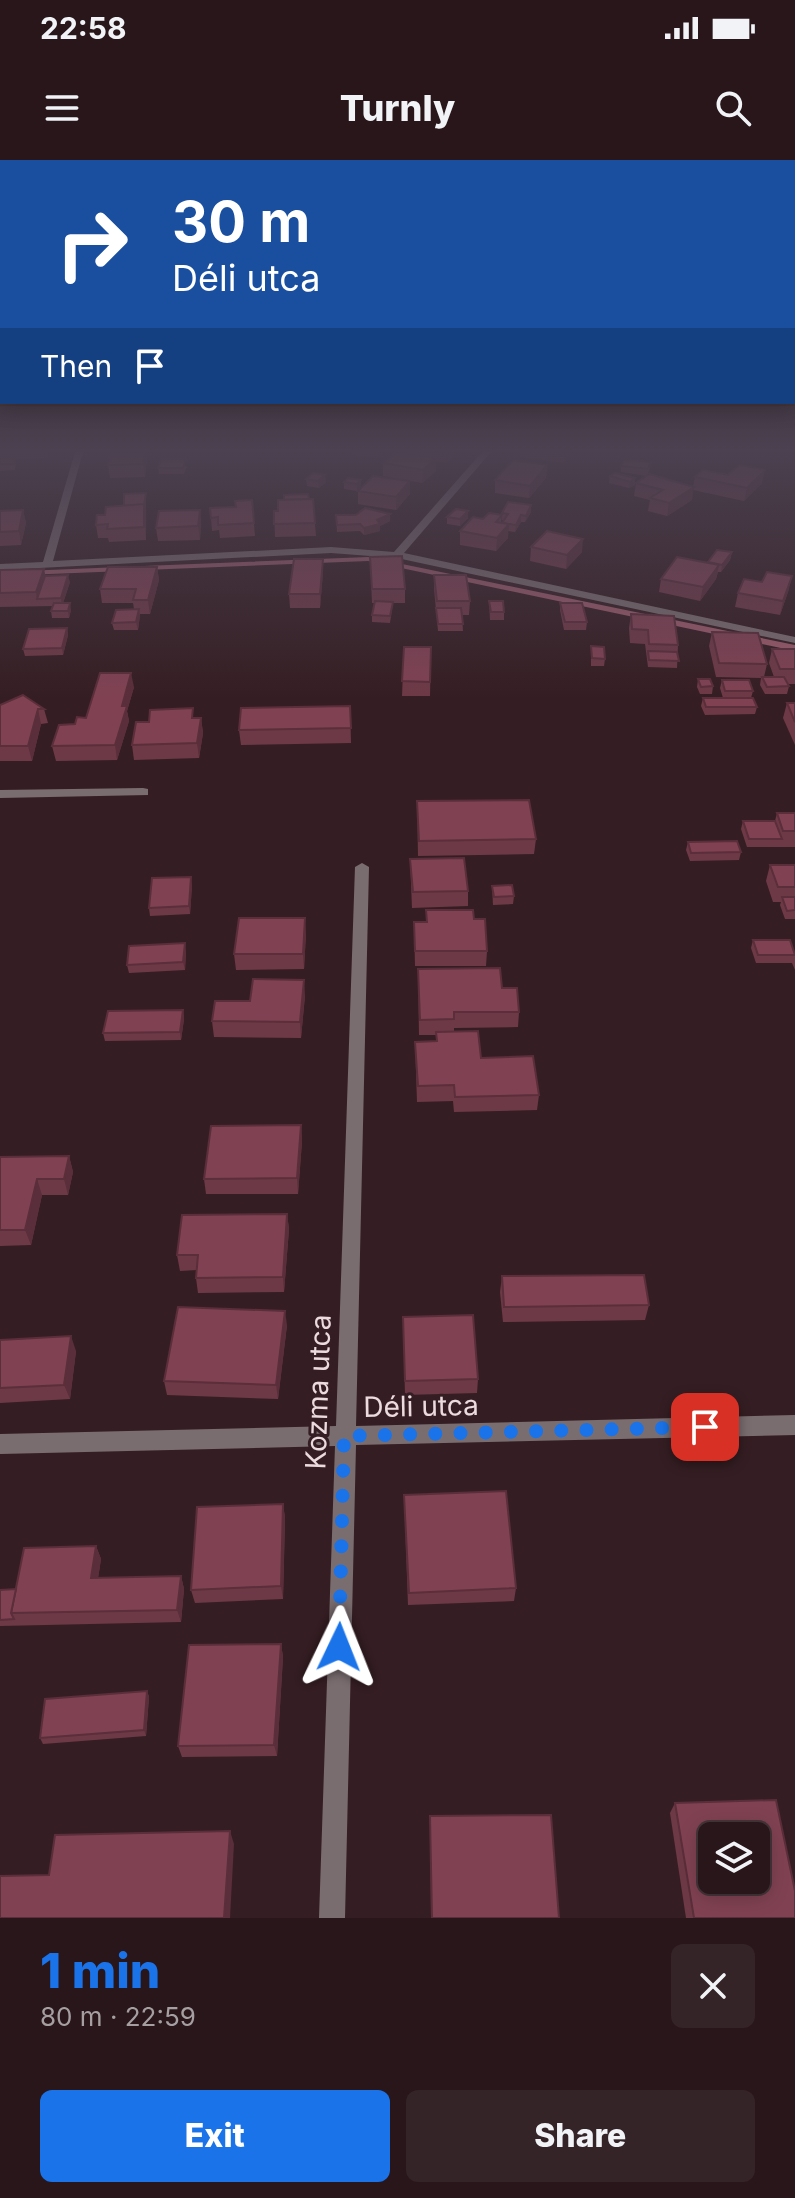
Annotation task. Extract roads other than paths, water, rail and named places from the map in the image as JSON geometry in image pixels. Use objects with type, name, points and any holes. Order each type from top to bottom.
[{"type":"street","points":[[47,565],[56,534]]},
{"type":"street","points":[[397,555],[415,534]]},
{"type":"street","points":[[0,567],[331,550],[397,555],[795,640]]},
{"type":"street","points":[[0,794],[143,792]]},
{"type":"street","name":"Kozma utca","points":[[332,1918],[362,867]]},
{"type":"street","name":"Déli utca","points":[[0,1444],[795,1425]]},
{"type":"waterway","points":[[144,568],[368,559],[795,648]]},
{"type":"waterway","points":[[0,574],[121,569]]}]
